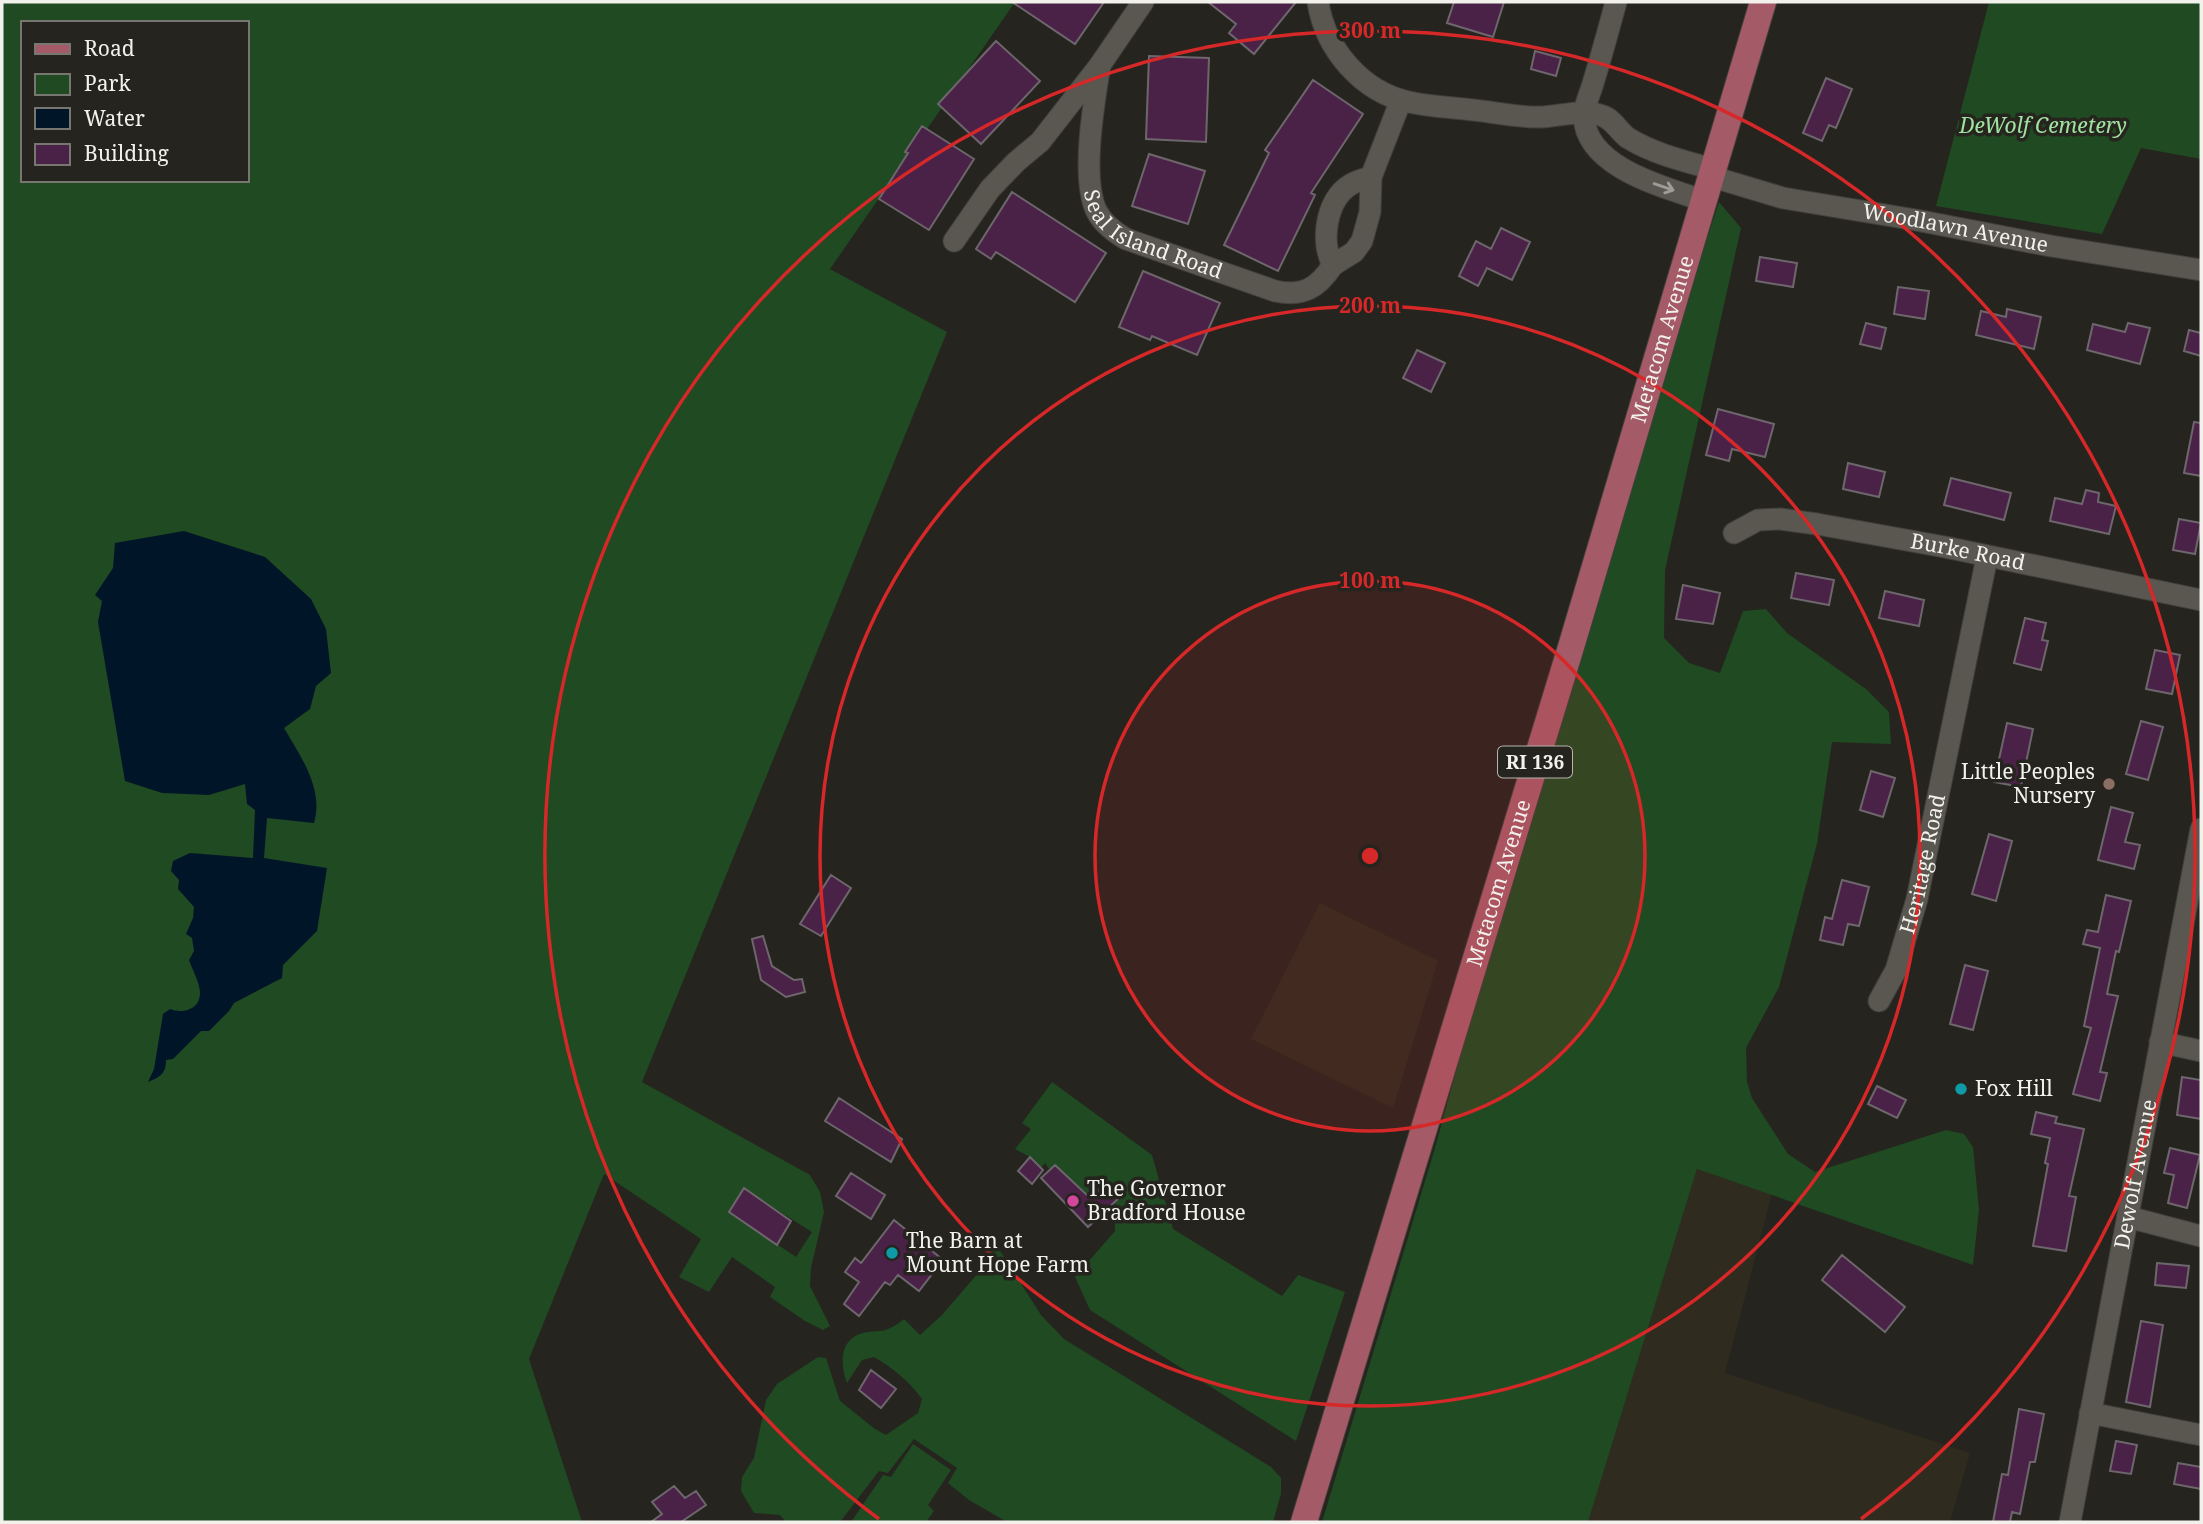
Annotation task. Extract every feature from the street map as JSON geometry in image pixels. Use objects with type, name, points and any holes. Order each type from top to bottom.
[{"type":"main road","name":"Metacom Avenue","points":[[1304,1522],[1763,2]]},
{"type":"street","name":"Seal Island Road","points":[[954,241],[990,189],[1040,142],[1100,65],[1143,2]]},
{"type":"street","points":[[1318,2],[1321,19],[1344,62],[1367,83],[1401,100],[1539,117],[1584,112],[1603,115],[1621,132],[1644,146],[1673,158],[1710,183]]},
{"type":"street","points":[[1616,2],[1584,112],[1585,125],[1592,142],[1612,162],[1635,176],[1710,183]]},
{"type":"street","name":"Seal Island Road","points":[[1100,65],[1091,125],[1090,192],[1097,213],[1114,232],[1126,239],[1289,294],[1310,290],[1320,283],[1333,265],[1354,252],[1362,241],[1370,212],[1371,177],[1401,100]]},
{"type":"street","points":[[1635,176],[1644,146]]},
{"type":"street","points":[[1333,265],[1326,245],[1330,215],[1348,187],[1371,177]]},
{"type":"street","name":"Woodlawn Avenue","points":[[1710,183],[2051,246],[2201,270]]},
{"type":"street","name":"Burke Road","points":[[1734,533],[1758,520],[1780,519],[1945,547],[2201,600]]},
{"type":"street","name":"Heritage Road","points":[[1879,1001],[1896,970],[1917,899],[1987,557]]},
{"type":"street","name":"Dewolf Avenue","points":[[2070,1522],[2160,1042],[2199,861],[2201,829]]},
{"type":"street","points":[[2160,1042],[2201,1051]]},
{"type":"street","points":[[2128,1217],[2201,1236]]},
{"type":"street","points":[[2090,1413],[2201,1435]]},
{"type":"shaded area","points":[[1320,903],[1438,961],[1393,1108],[1251,1039]]},
{"type":"shaded area","points":[[1697,1169],[1772,1194],[1725,1373],[1970,1453],[1950,1522],[1588,1522]]},
{"type":"green space","points":[[2,2],[1015,2],[830,269],[947,332],[642,1082],[810,1175],[820,1192],[824,1212],[811,1268],[810,1286],[830,1326],[823,1330],[770,1297],[775,1287],[732,1257],[709,1292],[679,1277],[701,1239],[604,1174],[529,1359],[582,1522],[2,1522]],"holes":[[[744,1189],[812,1232],[796,1257],[729,1212]]]},
{"type":"green space","name":"DeWolf Cemetery","points":[[1989,2],[2201,2],[2201,159],[2141,148],[2102,234],[1936,206]]},
{"type":"green space","points":[[1719,202],[1741,228],[1665,570],[1664,638],[1689,663],[1720,673],[1743,611],[1766,609],[1787,633],[1866,689],[1889,712],[1891,744],[1832,742],[1817,844],[1779,987],[1746,1048],[1747,1082],[1752,1098],[1788,1154],[1815,1172],[1946,1130],[1964,1134],[1973,1147],[1979,1210],[1973,1265],[1697,1169],[1588,1522],[1322,1522],[1435,1148],[1508,882],[1643,432]]},
{"type":"green space","points":[[1052,1082],[1152,1155],[1173,1229],[1282,1296],[1298,1275],[1345,1292],[1296,1441],[1090,1310],[1075,1277],[1115,1231],[1115,1221],[1107,1214],[1119,1198],[1107,1183],[1090,1198],[1050,1170],[1045,1163],[1041,1168],[1030,1157],[1015,1149],[1031,1129],[1022,1123]]},
{"type":"green space","points":[[990,1235],[1041,1315],[1064,1339],[1271,1467],[1281,1478],[1281,1494],[1273,1522],[1007,1522],[969,1500],[948,1483],[957,1468],[914,1439],[888,1473],[879,1471],[840,1522],[786,1522],[780,1515],[754,1513],[741,1491],[742,1477],[754,1458],[766,1400],[777,1384],[818,1357],[826,1358],[840,1401],[875,1429],[886,1435],[918,1413],[922,1399],[917,1392],[900,1375],[874,1357],[862,1360],[847,1383],[843,1354],[849,1341],[855,1336],[887,1330],[904,1319],[920,1335],[942,1315],[992,1257],[978,1241]]},
{"type":"green space","points":[[913,1444],[951,1470],[928,1505],[934,1511],[926,1522],[851,1522],[883,1475],[891,1477]]},
{"type":"water","points":[[184,531],[265,557],[311,599],[326,629],[331,673],[316,686],[310,709],[284,728],[304,762],[313,786],[316,798],[314,823],[267,818],[264,858],[327,868],[317,931],[283,965],[282,978],[234,1003],[209,1031],[201,1031],[173,1059],[166,1060],[162,1074],[148,1082],[154,1069],[163,1014],[170,1009],[180,1011],[194,1007],[200,993],[189,960],[194,951],[192,938],[186,934],[193,918],[194,907],[178,889],[179,880],[171,871],[173,861],[190,853],[253,858],[255,810],[247,804],[245,784],[209,795],[162,793],[125,781],[98,622],[102,601],[95,595],[113,568],[115,543]]},
{"type":"building","points":[[1012,2],[1104,2],[1075,44]]},
{"type":"building","points":[[1208,2],[1296,2],[1254,54],[1229,33],[1236,24]]},
{"type":"building","points":[[1454,2],[1504,2],[1493,37],[1447,23]]},
{"type":"building","points":[[996,41],[1040,81],[981,144],[938,104]]},
{"type":"building","points":[[1535,51],[1561,58],[1556,76],[1531,69]]},
{"type":"building","points":[[1149,56],[1209,58],[1206,142],[1146,139]]},
{"type":"building","points":[[1826,78],[1852,89],[1836,128],[1829,125],[1822,141],[1803,133]]},
{"type":"building","points":[[1313,80],[1363,114],[1311,193],[1315,195],[1278,271],[1224,245],[1269,153],[1265,150]]},
{"type":"building","points":[[922,126],[974,159],[929,230],[879,199]]},
{"type":"building","points":[[1149,154],[1205,171],[1188,224],[1132,206]]},
{"type":"building","points":[[1012,192],[1106,253],[1075,302],[996,252],[991,259],[976,249]]},
{"type":"building","points":[[1501,228],[1530,242],[1512,280],[1487,268],[1478,286],[1459,276],[1476,241],[1491,249]]},
{"type":"building","points":[[1760,257],[1797,263],[1793,287],[1756,281]]},
{"type":"building","points":[[1143,271],[1220,303],[1197,355],[1152,336],[1150,340],[1119,327]]},
{"type":"building","points":[[1898,287],[1929,291],[1925,319],[1894,314]]},
{"type":"building","points":[[2007,309],[2041,317],[2034,349],[1976,335],[1981,311],[2006,317]]},
{"type":"building","points":[[1866,323],[1886,328],[1881,349],[1860,344]]},
{"type":"building","points":[[2128,323],[2150,328],[2140,364],[2087,350],[2093,324],[2125,332]]},
{"type":"building","points":[[2189,330],[2201,333],[2201,356],[2184,351]]},
{"type":"building","points":[[1417,350],[1445,363],[1431,392],[1403,378]]},
{"type":"building","points":[[1718,409],[1774,424],[1765,457],[1732,449],[1729,461],[1706,455]]},
{"type":"building","points":[[2194,422],[2201,423],[2201,476],[2184,473]]},
{"type":"building","points":[[1848,463],[1885,472],[1879,497],[1843,489]]},
{"type":"building","points":[[1951,478],[2011,493],[2004,520],[1944,505]]},
{"type":"building","points":[[2086,490],[2099,493],[2098,502],[2116,506],[2109,534],[2050,521],[2055,498],[2082,504]]},
{"type":"building","points":[[2179,519],[2201,523],[2195,554],[2173,550]]},
{"type":"building","points":[[1796,573],[1834,580],[1829,605],[1791,598]]},
{"type":"building","points":[[1683,585],[1720,593],[1713,624],[1676,619]]},
{"type":"building","points":[[1885,591],[1924,600],[1919,626],[1879,618]]},
{"type":"building","points":[[2025,618],[2046,623],[2042,640],[2048,641],[2041,670],[2014,663]]},
{"type":"building","points":[[2155,650],[2180,655],[2172,694],[2146,689]]},
{"type":"building","points":[[2141,721],[2163,727],[2148,780],[2126,774]]},
{"type":"building","points":[[2007,723],[2033,729],[2021,787],[1994,782]]},
{"type":"building","points":[[1871,771],[1895,778],[1883,817],[1860,810]]},
{"type":"building","points":[[2111,807],[2133,813],[2125,842],[2140,845],[2134,869],[2098,860]]},
{"type":"building","points":[[1989,834],[2012,841],[1996,901],[1972,894]]},
{"type":"building","points":[[831,875],[851,888],[821,936],[800,924]]},
{"type":"building","points":[[1842,880],[1869,887],[1859,926],[1848,924],[1843,945],[1820,940],[1825,917],[1832,919]]},
{"type":"building","points":[[2106,895],[2131,901],[2107,994],[2118,996],[2100,1072],[2107,1073],[2100,1101],[2073,1094],[2091,1028],[2084,1026],[2100,948],[2083,944],[2087,930],[2098,932]]},
{"type":"building","points":[[763,936],[772,966],[794,980],[802,979],[805,992],[786,997],[761,980],[752,939]]},
{"type":"building","points":[[1965,965],[1988,971],[1973,1030],[1950,1024]]},
{"type":"building","points":[[2182,1077],[2201,1080],[2201,1119],[2177,1115]]},
{"type":"building","points":[[1877,1086],[1906,1100],[1897,1118],[1868,1104]]},
{"type":"building","points":[[839,1098],[902,1139],[891,1162],[825,1121]]},
{"type":"building","points":[[2036,1112],[2057,1117],[2055,1123],[2084,1129],[2069,1196],[2076,1197],[2066,1251],[2033,1246],[2050,1138],[2031,1134]]},
{"type":"building","points":[[2170,1148],[2200,1155],[2187,1208],[2168,1203],[2174,1175],[2164,1173]]},
{"type":"building","points":[[1030,1157],[1043,1170],[1032,1184],[1018,1171]]},
{"type":"building","points":[[1055,1165],[1090,1198],[1107,1183],[1119,1198],[1088,1227],[1041,1178]]},
{"type":"building","points":[[851,1173],[885,1195],[871,1219],[836,1196]]},
{"type":"building","points":[[744,1188],[791,1221],[777,1245],[729,1212]]},
{"type":"building","points":[[894,1220],[943,1260],[919,1291],[898,1275],[890,1285],[885,1282],[859,1316],[844,1304],[859,1282],[845,1272],[855,1258],[861,1263]]},
{"type":"building","points":[[1842,1255],[1905,1307],[1885,1332],[1822,1280]]},
{"type":"building","points":[[2157,1263],[2189,1266],[2186,1288],[2155,1285]]},
{"type":"building","points":[[2141,1321],[2163,1325],[2150,1407],[2126,1402]]},
{"type":"building","points":[[871,1370],[896,1389],[881,1408],[859,1390]]},
{"type":"building","points":[[2019,1409],[2044,1414],[2035,1462],[2030,1462],[2020,1514],[2012,1512],[2010,1522],[1993,1522],[2002,1474],[2008,1475]]},
{"type":"building","points":[[2116,1441],[2137,1445],[2131,1474],[2110,1471]]},
{"type":"building","points":[[2178,1463],[2201,1467],[2201,1489],[2174,1484]]},
{"type":"building","points":[[674,1486],[685,1498],[696,1491],[706,1505],[681,1522],[651,1522],[662,1514],[652,1502]]},
{"type":"place","name":"Little Peoples Nursery","points":[[2109,784]]},
{"type":"place","name":"Fox Hill","points":[[1961,1089]]},
{"type":"place","name":"The Governor Bradford House","points":[[1073,1201]]},
{"type":"place","name":"The Barn at Mount Hope Farm","points":[[892,1253]]}]
